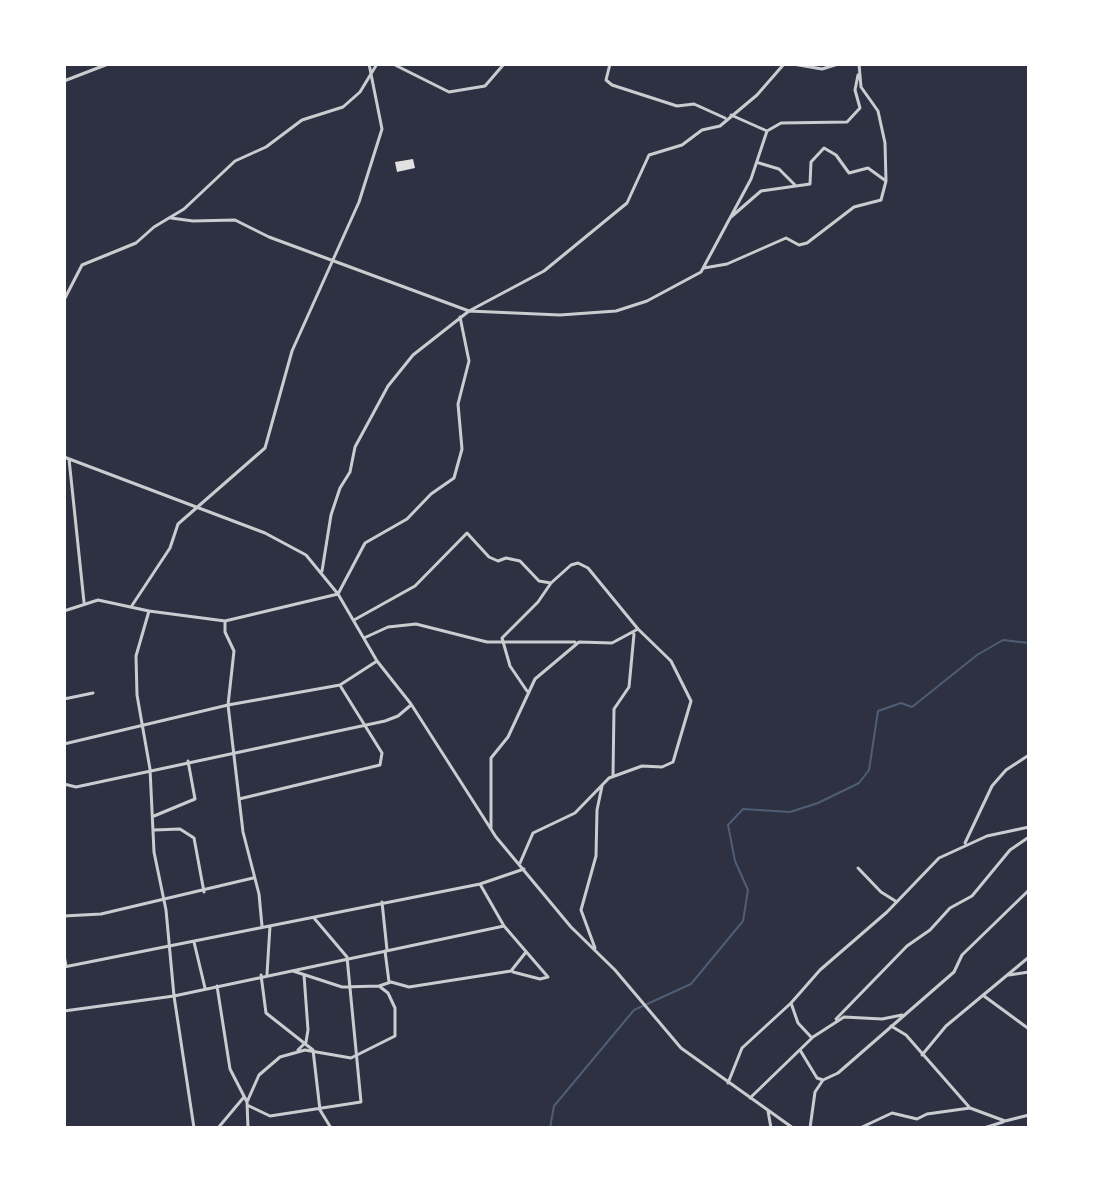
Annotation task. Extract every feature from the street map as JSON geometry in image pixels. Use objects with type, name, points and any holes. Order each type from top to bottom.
[{"type":"street","points":[[64,81],[108,64]]},
{"type":"street","points":[[131,607],[170,548],[178,524],[201,508],[265,448],[292,351],[359,202],[382,129],[369,64]]},
{"type":"street","points":[[64,300],[82,265],[129,248],[214,184],[235,161],[266,147],[309,116],[343,107],[360,92],[377,64]]},
{"type":"street","points":[[393,64],[449,92],[485,86],[504,64]]},
{"type":"street","points":[[610,64],[606,80],[612,85],[677,106],[694,104],[767,131]]},
{"type":"street","points":[[322,571],[340,488],[350,472],[355,447],[388,386],[425,343],[469,311],[544,271],[620,209],[634,193],[652,153],[682,145],[699,131],[720,126],[757,95],[784,64]]},
{"type":"street","points":[[793,64],[817,69],[838,64]]},
{"type":"street","points":[[171,218],[235,220],[469,311],[560,315],[616,311],[690,281],[704,268],[757,163],[767,131],[781,123],[847,122],[860,108],[855,90],[859,64]]},
{"type":"street","points":[[704,268],[727,264],[786,238],[799,245],[807,243],[854,207],[881,200],[886,181],[885,143],[878,111],[863,93],[858,75]]},
{"type":"street","points":[[728,220],[753,194],[810,184],[811,162],[824,148],[836,155],[849,173],[868,168],[886,181]]},
{"type":"street","points":[[757,163],[779,169],[795,185]]},
{"type":"street","points":[[64,611],[84,602],[113,602],[149,611],[225,621],[338,594],[365,543],[407,519],[456,475],[462,449],[458,404],[469,361],[460,317]]},
{"type":"street","points":[[84,602],[66,458],[291,544],[322,571],[377,661],[411,704],[491,829],[524,869],[681,1048],[793,1128]]},
{"type":"street","points":[[354,620],[415,586],[467,533],[490,557],[498,561],[506,558],[520,561],[539,581],[551,583]]},
{"type":"street","points":[[501,642],[551,583],[571,565],[583,564],[612,594],[638,629],[671,661],[691,701],[673,762],[662,767],[642,766],[613,775],[575,813],[533,833],[520,863]]},
{"type":"street","points":[[149,611],[136,656],[141,725],[150,769],[154,852],[164,898],[174,996],[194,1128]]},
{"type":"street","points":[[225,621],[225,632],[234,651],[228,705],[239,799],[253,878],[259,894],[262,926]]},
{"type":"street","points":[[363,638],[388,627],[416,624],[479,641],[550,645],[612,643],[634,634],[638,629]]},
{"type":"street","points":[[613,775],[614,709],[629,687],[634,634]]},
{"type":"street","points":[[501,642],[510,666],[527,691]]},
{"type":"street","points":[[491,829],[491,758],[508,737],[527,691],[553,661],[579,642]]},
{"type":"street","points":[[64,744],[228,705],[340,685],[377,661]]},
{"type":"street","points":[[239,799],[380,765],[382,753],[340,685]]},
{"type":"street","points":[[64,699],[93,693]]},
{"type":"street","points":[[64,784],[76,787],[393,718],[411,704]]},
{"type":"street","points":[[964,845],[992,786],[1006,770],[1029,755]]},
{"type":"street","points":[[153,816],[195,799],[188,761]]},
{"type":"street","points":[[596,952],[581,910],[596,856],[597,810],[603,782]]},
{"type":"street","points":[[64,794],[64,824]]},
{"type":"street","points":[[728,1083],[742,1048],[791,1003],[820,970],[897,902],[939,858],[987,836],[1029,827]]},
{"type":"street","points":[[154,830],[180,829],[194,838],[204,892]]},
{"type":"street","points":[[750,1098],[836,1019],[910,943],[930,930],[950,908],[972,896],[1010,850],[1029,837]]},
{"type":"street","points":[[858,868],[897,902]]},
{"type":"street","points":[[64,955],[65,967],[480,884],[524,869]]},
{"type":"street","points":[[64,916],[101,914],[253,878]]},
{"type":"street","points":[[291,970],[348,988],[379,986],[389,982],[409,987],[511,971],[537,978],[548,977],[504,926],[480,884]]},
{"type":"street","points":[[810,1128],[815,1092],[823,1080],[838,1073],[954,972],[962,955],[1029,890]]},
{"type":"street","points":[[382,902],[389,982]]},
{"type":"street","points":[[247,1104],[270,1116],[361,1102],[347,957],[313,917]]},
{"type":"street","points":[[267,974],[270,925]]},
{"type":"street","points":[[64,1011],[174,996],[261,975],[504,926]]},
{"type":"street","points":[[194,941],[205,988]]},
{"type":"street","points":[[511,971],[526,952]]},
{"type":"street","points":[[922,1055],[946,1026],[1029,957]]},
{"type":"street","points":[[1006,976],[1029,972]]},
{"type":"street","points":[[261,975],[266,1013],[313,1050],[320,1110],[331,1128]]},
{"type":"street","points":[[247,1104],[261,1073],[277,1059],[298,1050],[306,1042],[307,988],[304,975]]},
{"type":"street","points":[[217,986],[230,1069],[247,1104],[248,1128]]},
{"type":"street","points":[[298,1050],[313,1050],[340,1058],[373,1050],[395,1035],[395,1008],[388,993],[379,986]]},
{"type":"street","points":[[983,995],[1029,1029]]},
{"type":"street","points":[[791,1003],[798,1023],[812,1038]]},
{"type":"street","points":[[836,1019],[882,1019],[905,1014]]},
{"type":"street","points":[[891,1026],[906,1035],[970,1108],[1005,1121]]},
{"type":"street","points":[[800,1050],[811,1073],[823,1080]]},
{"type":"street","points":[[218,1128],[244,1097]]},
{"type":"street","points":[[860,1128],[887,1113],[917,1119],[927,1114],[970,1108]]},
{"type":"street","points":[[768,1111],[771,1128]]},
{"type":"street","points":[[984,1128],[1029,1115]]},
{"type":"building","points":[[413,159],[415,168],[397,172],[395,162]]},
{"type":"waterway","points":[[550,1128],[554,1106],[634,1010],[691,984],[743,921],[748,890],[735,861],[728,825],[743,809],[790,812],[818,803],[859,783],[869,770],[878,711],[901,703],[912,707],[977,655],[1003,640],[1029,643]]}]
